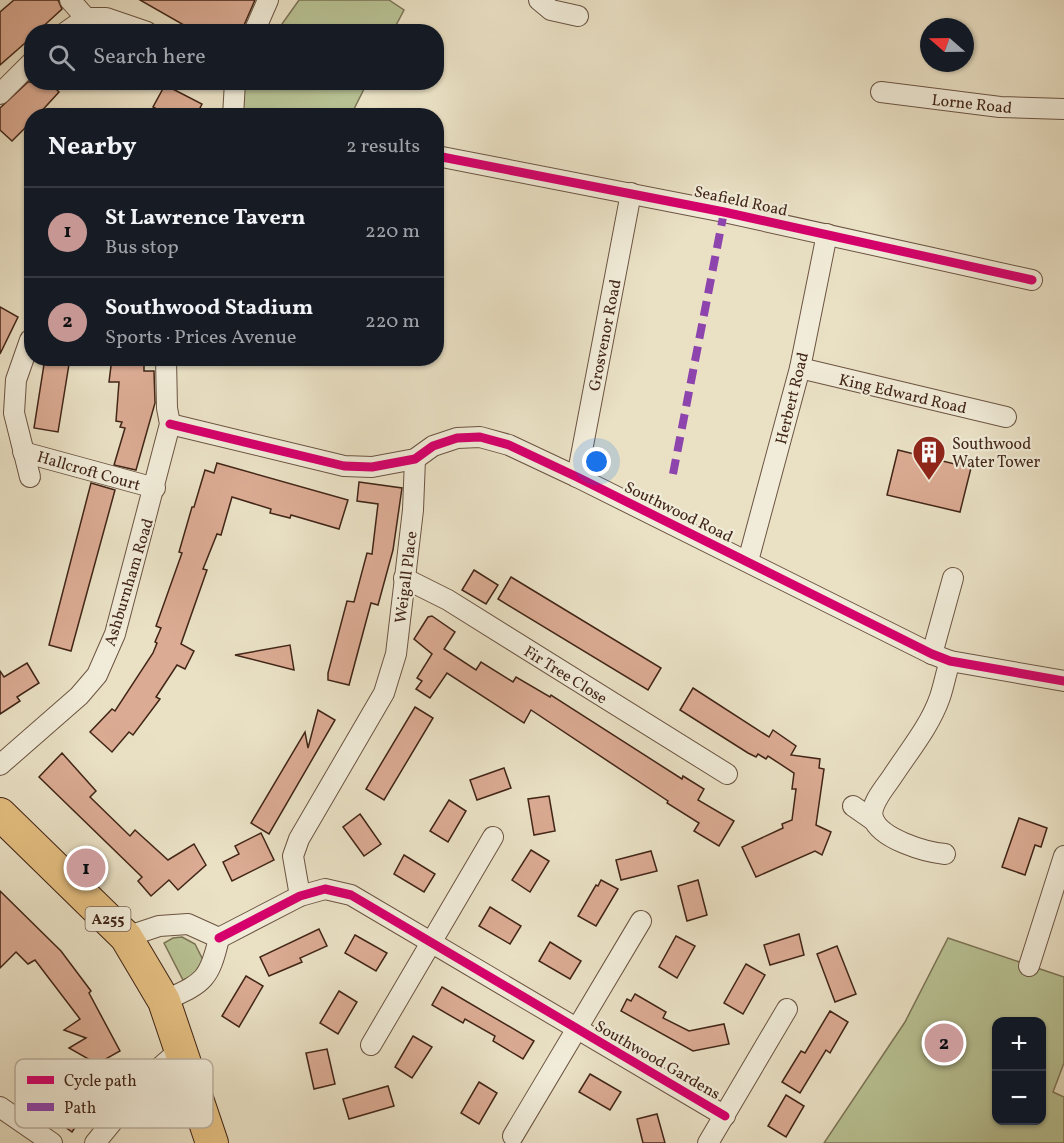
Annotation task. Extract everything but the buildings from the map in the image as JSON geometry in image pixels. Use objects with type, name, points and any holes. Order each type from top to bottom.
[{"type":"main road","name":"A255","points":[[0,814],[126,937],[164,1001],[184,1059]]},
{"type":"main road","name":"A255","points":[[207,1128],[212,1143]]},
{"type":"street","points":[[70,0],[87,18]]},
{"type":"street","points":[[258,24],[268,0]]},
{"type":"street","points":[[539,0],[551,10],[578,16]]},
{"type":"street","points":[[78,24],[87,18],[106,18],[124,24]]},
{"type":"street","points":[[0,94],[24,70]]},
{"type":"street","points":[[233,108],[235,90]]},
{"type":"street","name":"Lorne Road","points":[[881,92],[1000,107],[1064,109]]},
{"type":"street","name":"Seafield Road","points":[[444,157],[631,193],[1032,280]]},
{"type":"street","name":"Grosvenor Road","points":[[577,477],[631,193]]},
{"type":"street","name":"Herbert Road","points":[[748,561],[800,368],[827,234]]},
{"type":"street","name":"Hallcroft Court","points":[[24,357],[16,380],[14,413],[30,477]]},
{"type":"street","name":"Ashburnham Road","points":[[0,765],[79,696],[97,675],[115,634],[170,424],[167,408],[166,366]]},
{"type":"street","name":"King Edward Road","points":[[800,368],[1006,417]]},
{"type":"street","name":"Southwood Road","points":[[170,424],[344,466],[372,467],[415,459],[433,446],[457,438],[480,437],[509,445],[941,658],[1064,681]]},
{"type":"street","name":"Hallcroft Court","points":[[23,452],[155,488]]},
{"type":"street","name":"Weigall Place","points":[[300,896],[293,856],[299,839],[384,693],[396,654],[413,510],[415,459]]},
{"type":"street","name":"Fir Tree Close","points":[[404,578],[448,600],[727,774]]},
{"type":"street","points":[[873,820],[873,812],[879,797],[922,734],[940,698],[941,658],[952,578]]},
{"type":"street","points":[[854,806],[908,847],[945,854]]},
{"type":"street","points":[[371,1045],[493,837]]},
{"type":"street","points":[[1029,966],[1064,856]]},
{"type":"street","name":"Southwood Gardens","points":[[219,938],[300,896],[325,889],[351,895],[725,1116]]},
{"type":"street","name":"Southwood Gardens","points":[[513,1136],[641,921]]},
{"type":"street","points":[[126,937],[159,926],[188,924],[219,938],[214,963],[202,983],[164,1001]]},
{"type":"street","name":"Southwood Gardens","points":[[708,1143],[787,1009]]},
{"type":"street","points":[[170,1059],[181,1049]]},
{"type":"street","points":[[0,1107],[15,1118]]},
{"type":"street","points":[[30,1128],[51,1143]]},
{"type":"street","points":[[95,1143],[107,1128]]},
{"type":"green space","points":[[299,0],[389,0],[404,10],[397,24],[282,24]]},
{"type":"green space","points":[[241,90],[364,90],[354,108],[240,108]]},
{"type":"green space","points":[[182,937],[195,944],[203,960],[194,977],[183,980],[164,943],[173,938]]},
{"type":"green space","points":[[948,938],[1064,977],[1064,1063],[1053,1092],[1064,1097],[1064,1143],[824,1143],[905,1022]]},
{"type":"marked path","points":[[673,474],[724,212]]},
{"type":"cycle path","points":[[444,157],[724,212],[1032,280]]},
{"type":"cycle path","points":[[170,424],[344,466],[372,467],[415,459],[433,446],[457,438],[480,437],[509,445],[932,654],[950,661],[1064,681]]},
{"type":"cycle path","points":[[219,938],[300,896],[325,889],[351,895],[725,1116]]},
{"type":"place","name":"Southwood Water Tower","points":[[929,481]]},
{"type":"place","name":"St Lawrence Tavern","points":[[86,868]]},
{"type":"place","name":"Southwood Stadium","points":[[944,1043]]}]
